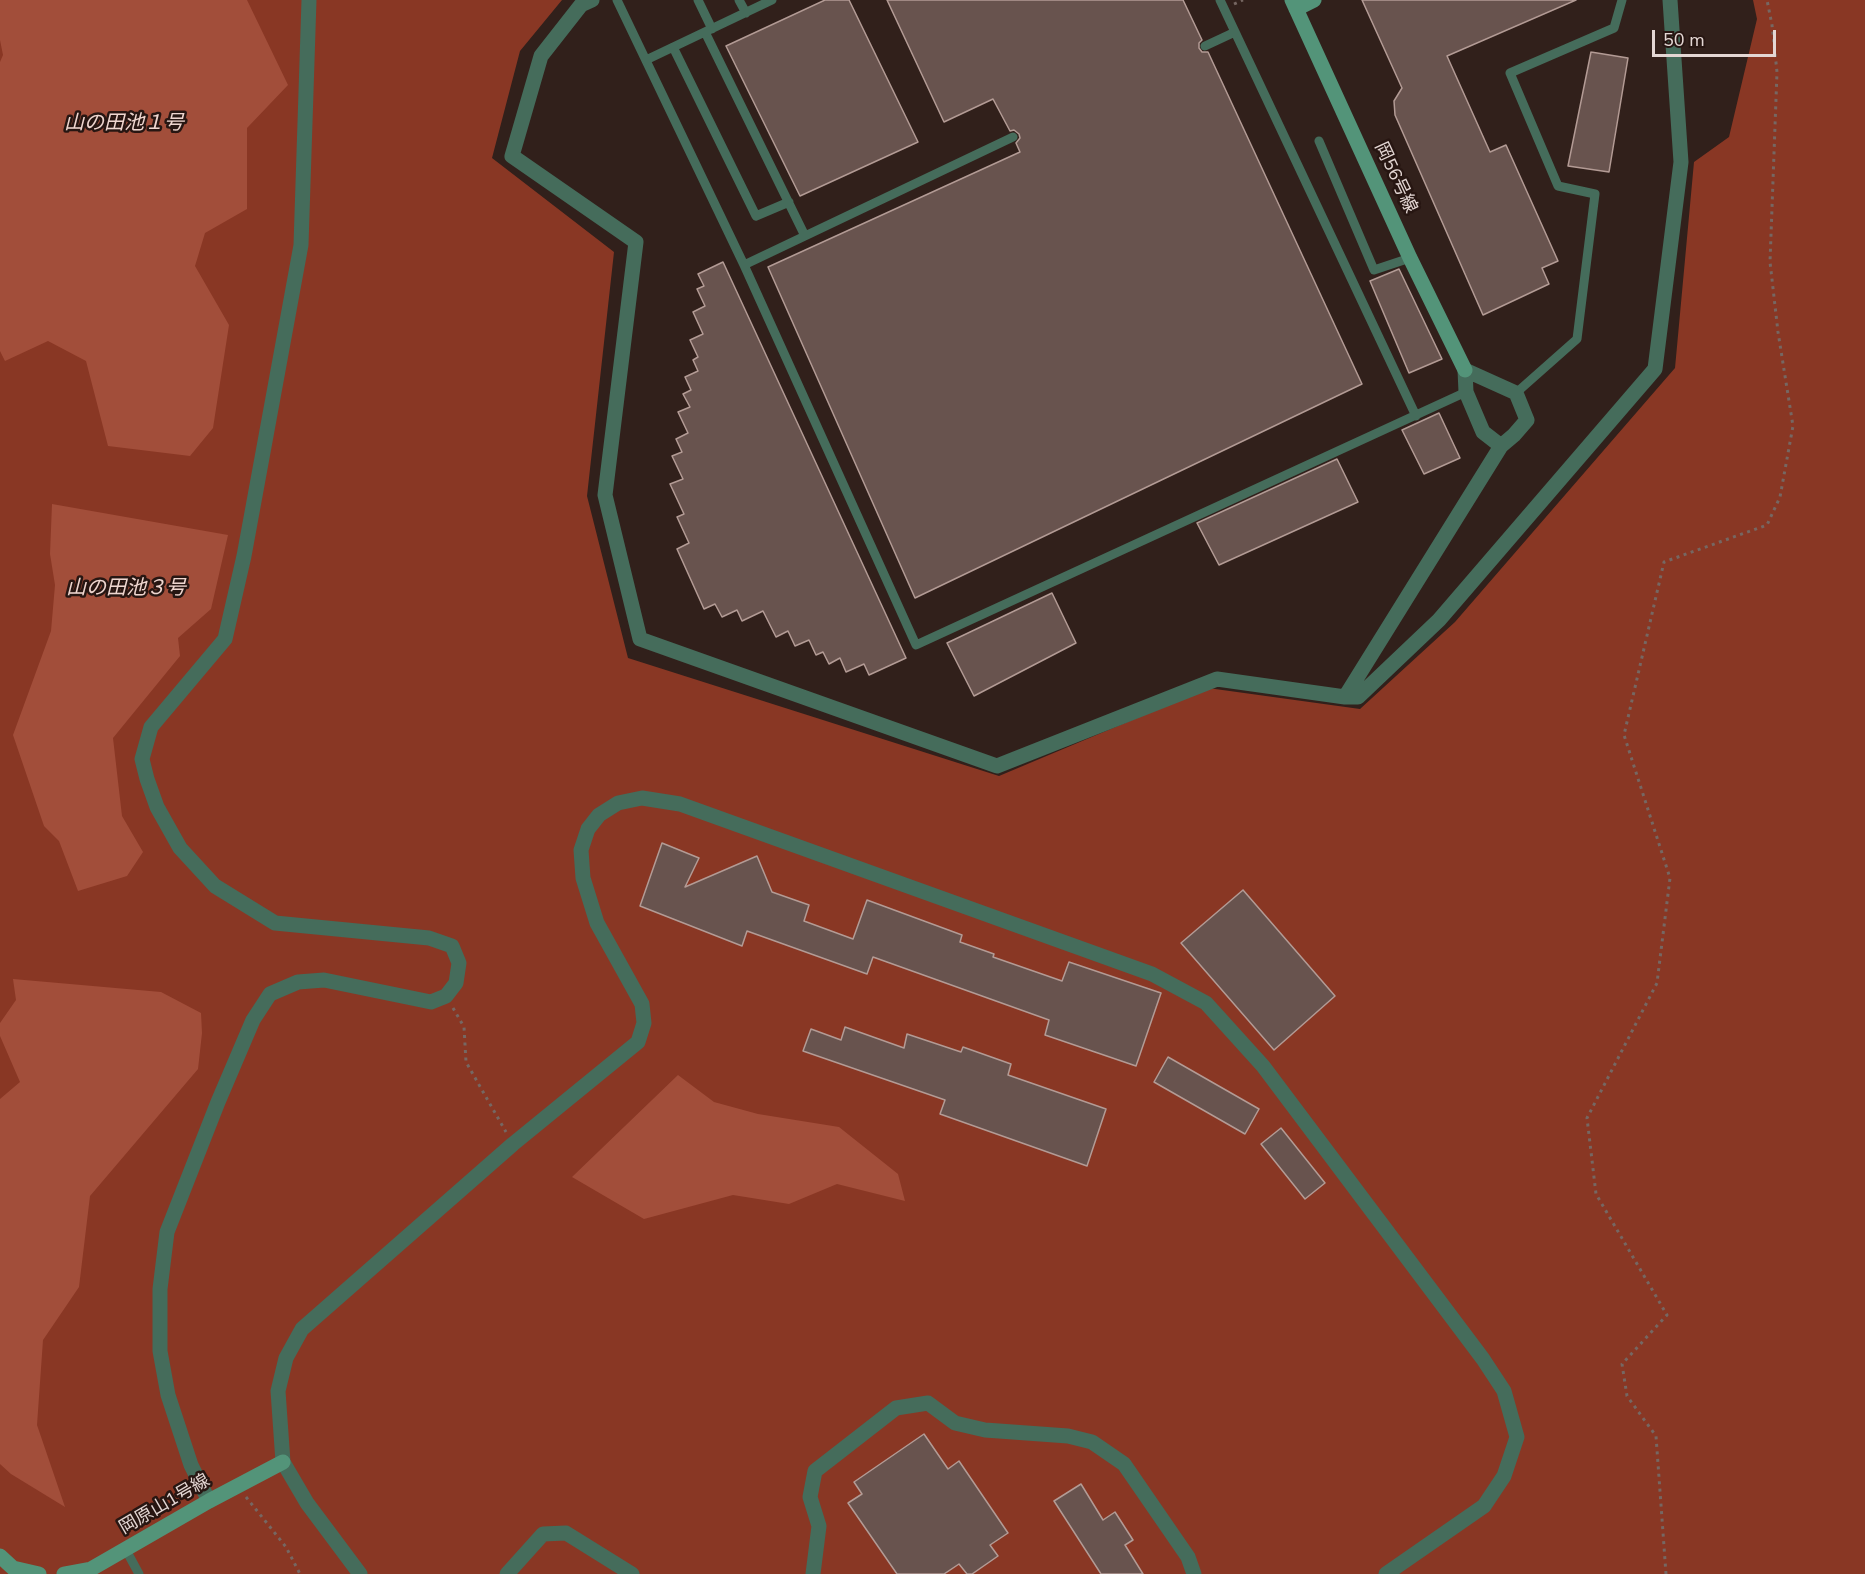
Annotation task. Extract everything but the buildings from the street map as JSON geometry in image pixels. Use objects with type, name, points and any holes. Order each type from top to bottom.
[{"type":"street","points":[[209,1501],[191,1466],[168,1395],[160,1351],[160,1289],[167,1232],[253,1020],[270,994],[298,982],[324,980],[430,1002],[446,996],[456,983],[459,963],[452,946],[429,938],[275,923],[215,886],[180,848],[157,807],[142,759],[151,727],[225,639],[244,556],[301,245],[309,0]]},
{"type":"street","points":[[592,0],[581,5],[540,56],[512,156],[636,242],[605,495],[640,639],[997,766],[1217,679],[1358,697],[1439,620],[1655,369],[1681,162],[1670,0]]},
{"type":"street","points":[[1294,4],[1314,0]]},
{"type":"street","name":"岡56号線","points":[[1294,4],[1410,258],[1465,370]]},
{"type":"street","points":[[1345,697],[1501,446],[1527,420],[1516,393],[1465,370],[1466,392],[1483,432],[1501,446]]},
{"type":"street","points":[[360,1574],[307,1503],[283,1462],[279,1391],[286,1358],[302,1329],[513,1144],[638,1042],[644,1023],[642,1004],[597,923],[583,878],[581,850],[588,829],[599,815],[618,803],[642,798],[680,804],[1152,974],[1206,1003],[1263,1066],[1483,1359],[1503,1391],[1518,1437],[1504,1476],[1484,1506],[1386,1574]]},
{"type":"street","points":[[813,1574],[819,1526],[810,1497],[815,1471],[896,1408],[928,1403],[955,1423],[985,1430],[1068,1436],[1092,1442],[1124,1464],[1188,1557],[1194,1574]]},
{"type":"street","name":"岡原山1号線","points":[[64,1574],[91,1569],[209,1501],[283,1462]]},
{"type":"street","points":[[507,1574],[543,1534],[566,1533],[632,1574]]},
{"type":"street","points":[[0,1556],[13,1568],[39,1574]]},
{"type":"lane","points":[[617,0],[744,265],[916,645],[1466,392]]},
{"type":"lane","points":[[698,0],[708,31],[806,236]]},
{"type":"lane","points":[[739,0],[746,13]]},
{"type":"lane","points":[[646,60],[772,0]]},
{"type":"lane","points":[[1220,0],[1416,416]]},
{"type":"lane","points":[[1516,393],[1577,339],[1595,194],[1558,186],[1510,73],[1614,28],[1622,0]]},
{"type":"lane","points":[[1205,46],[1235,32]]},
{"type":"lane","points":[[673,47],[756,216],[789,202]]},
{"type":"lane","points":[[744,265],[1013,137]]},
{"type":"lane","points":[[1318,141],[1374,270],[1410,258]]},
{"type":"lane","points":[[126,1550],[139,1574]]},
{"type":"path","points":[[1666,1574],[1656,1436],[1627,1396],[1622,1364],[1667,1315],[1596,1194],[1587,1118],[1657,983],[1670,878],[1624,735],[1664,562],[1767,525],[1780,497],[1793,426],[1770,262],[1777,72],[1767,0]]},
{"type":"path","points":[[446,996],[464,1026],[466,1062],[513,1144]]},
{"type":"path","points":[[237,1486],[286,1547],[300,1574]]},
{"type":"shaded area","points":[[0,0],[562,0],[520,51],[492,158],[614,252],[587,496],[628,658],[999,776],[1208,688],[1360,709],[1455,622],[1675,368],[1694,162],[1729,137],[1757,19],[1753,0],[1865,0],[1865,1574],[0,1574]]},
{"type":"water","name":"山の田池１号","points":[[0,0],[247,0],[288,85],[247,128],[247,209],[205,233],[195,266],[229,325],[213,428],[190,456],[108,446],[86,361],[48,341],[5,361],[0,351],[0,62],[3,55],[0,40]]},
{"type":"water","name":"山の田池３号","points":[[52,504],[228,535],[211,609],[178,638],[180,656],[113,738],[122,816],[143,852],[127,876],[78,891],[59,841],[44,826],[13,735],[51,631],[55,585],[50,554]]},
{"type":"water","points":[[13,979],[161,992],[201,1013],[202,1033],[198,1069],[90,1196],[79,1287],[43,1340],[37,1425],[65,1507],[11,1474],[0,1464],[0,1099],[20,1082],[0,1036],[0,1023],[16,1000]]},
{"type":"water","points":[[678,1075],[714,1102],[758,1114],[839,1127],[898,1174],[905,1201],[837,1184],[789,1204],[733,1195],[644,1219],[572,1177]]}]
